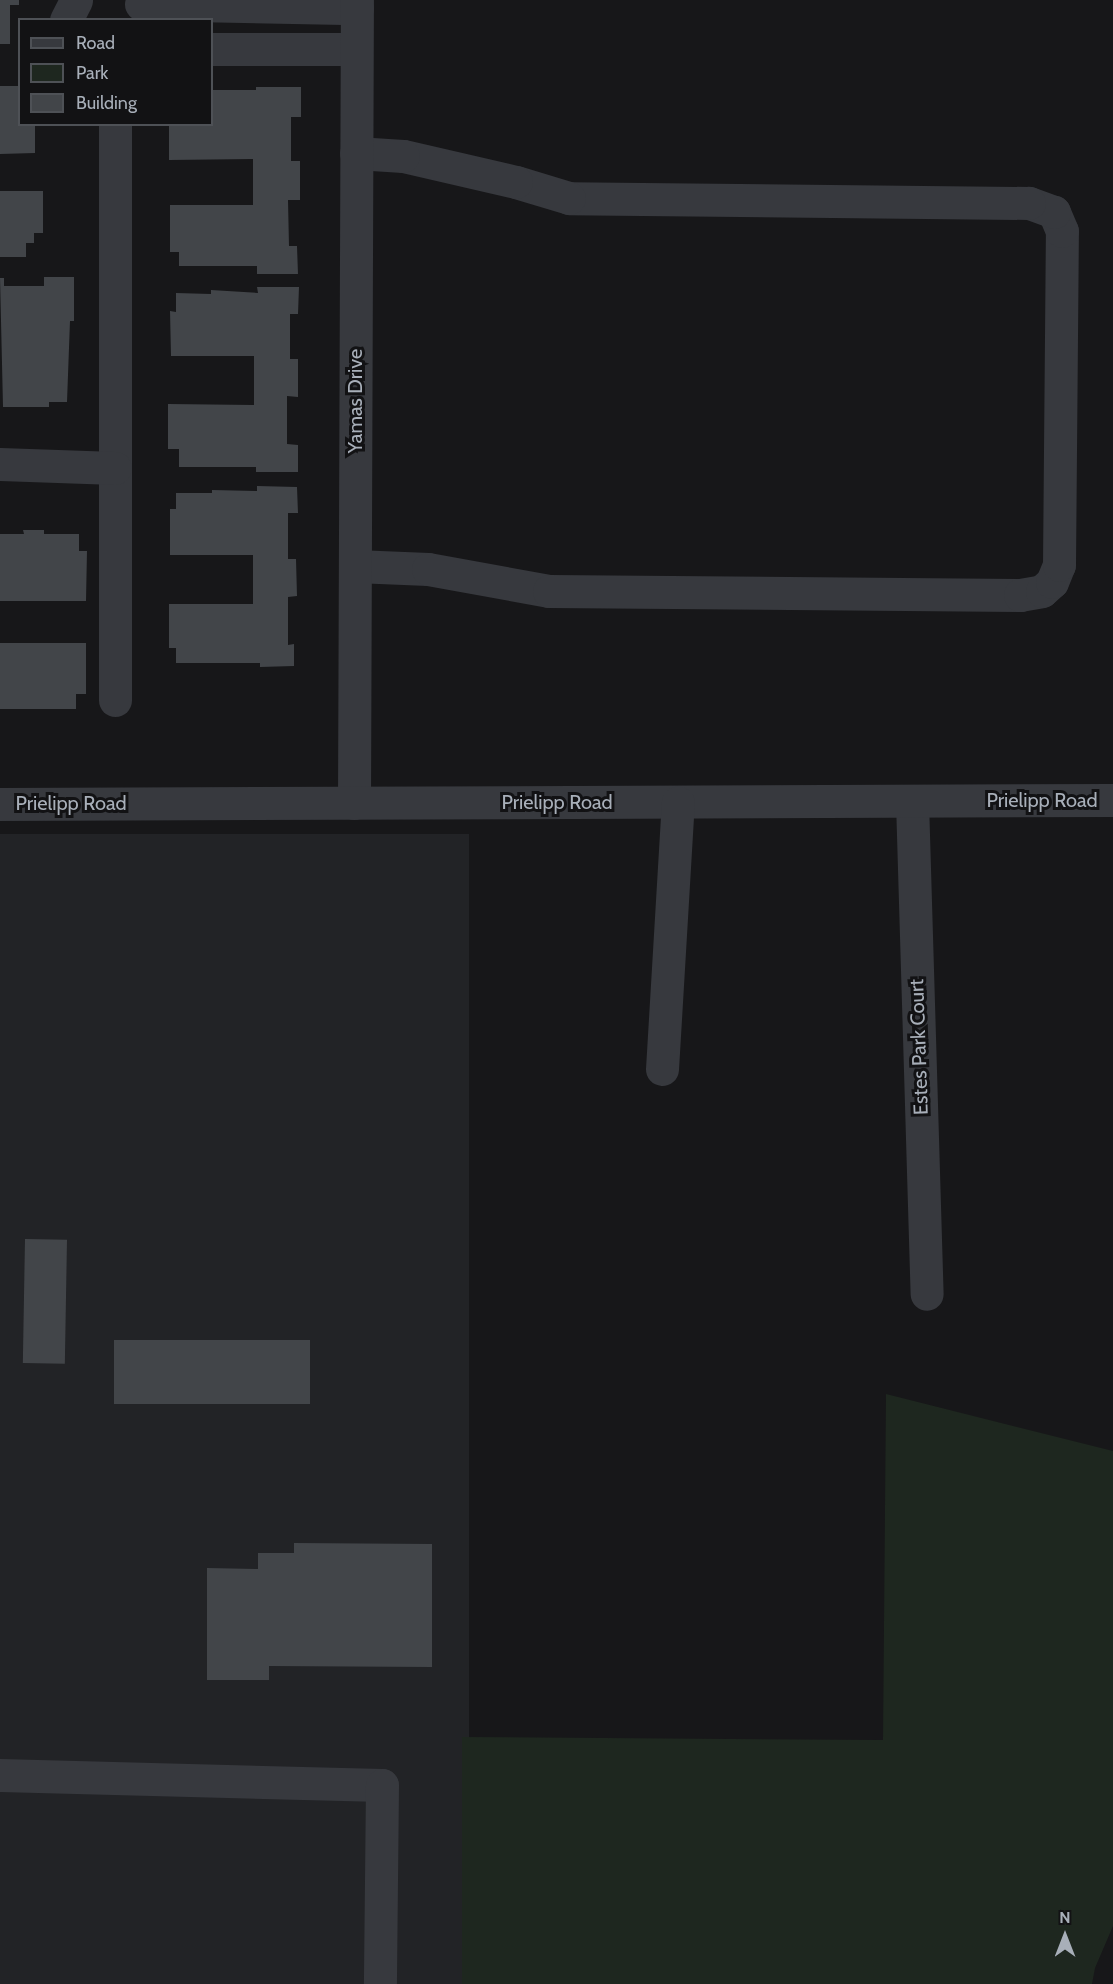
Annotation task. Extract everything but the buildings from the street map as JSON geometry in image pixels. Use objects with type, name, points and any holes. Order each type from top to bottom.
[{"type":"street","points":[[67,18],[76,0]]},
{"type":"street","points":[[142,8],[357,4]]},
{"type":"street","name":"Yamas Drive","points":[[354,803],[357,4]]},
{"type":"street","points":[[213,49],[356,49]]},
{"type":"street","points":[[115,126],[115,700]]},
{"type":"street","points":[[355,566],[428,569],[549,591],[1009,595],[1042,591],[1052,582],[1059,565],[1062,231],[1054,212],[1029,203],[569,198],[516,182],[403,156],[356,153]]},
{"type":"street","points":[[0,464],[115,468]]},
{"type":"street","name":"Prielipp Road","points":[[0,804],[1113,800]]},
{"type":"street","name":"Estes Park Court","points":[[912,801],[927,1294]]},
{"type":"street","points":[[662,1068],[678,802]]},
{"type":"street","points":[[0,1775],[382,1785],[380,1984]]},
{"type":"shaded area","points":[[0,834],[469,834],[469,1984],[0,1984]]},
{"type":"green space","points":[[886,1394],[1113,1451],[1113,1926],[1095,1968],[1092,1984],[462,1984],[462,1737],[883,1740]]}]
